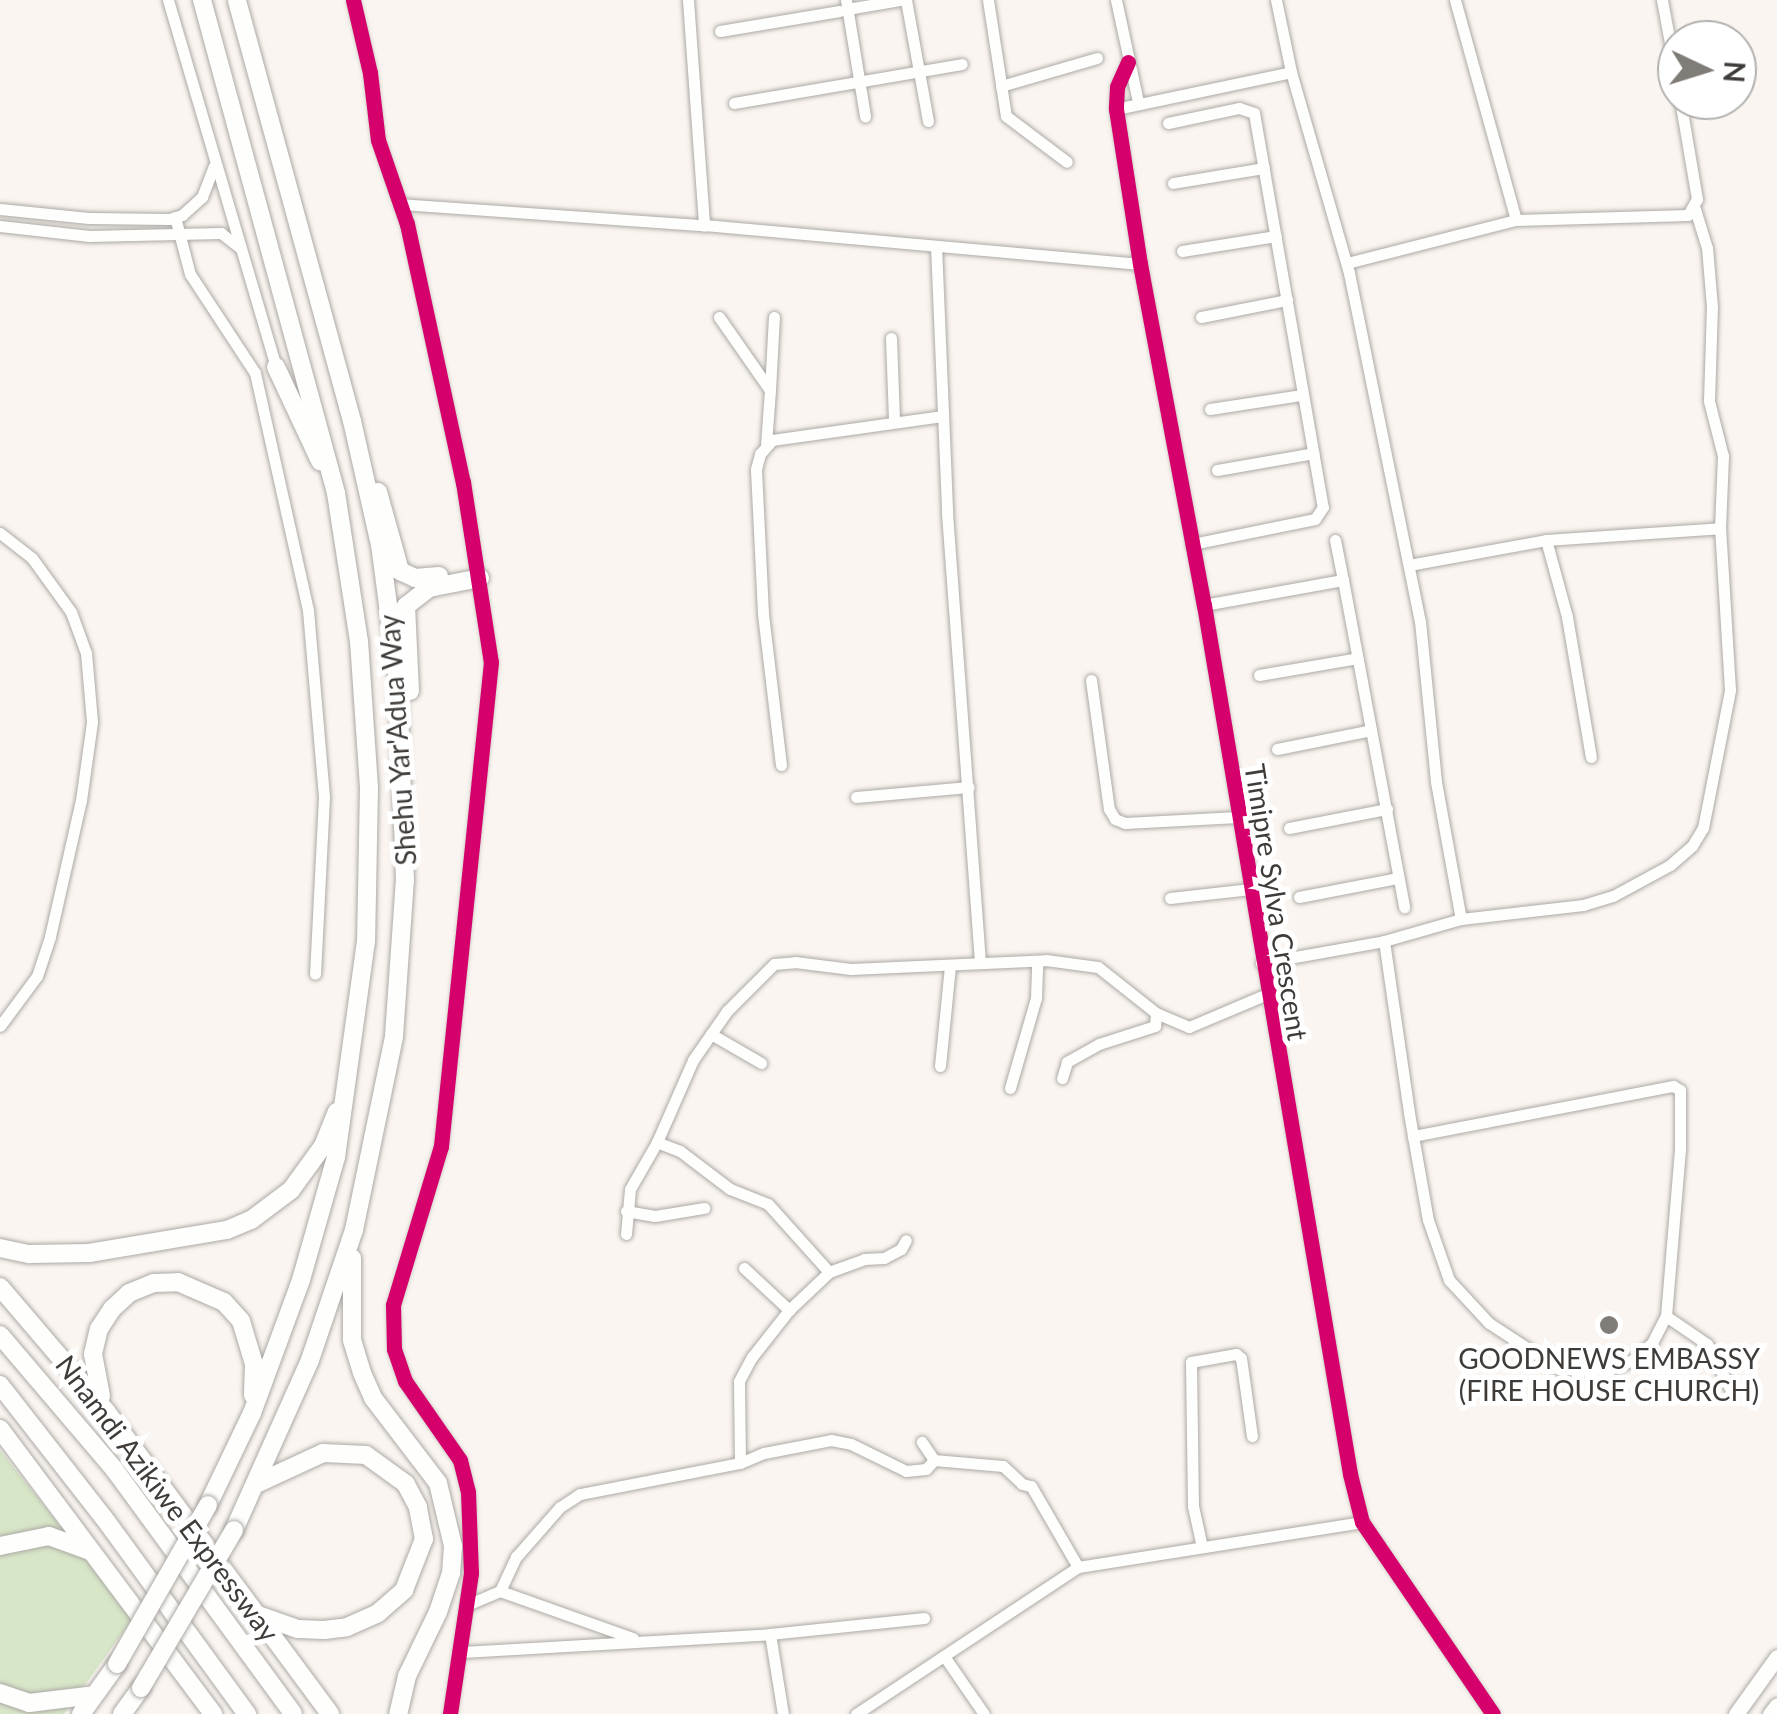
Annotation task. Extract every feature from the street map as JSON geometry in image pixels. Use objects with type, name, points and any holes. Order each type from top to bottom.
[{"type":"highway","name":"Shehu Yar'Adua Way","points":[[80,1714],[117,1664],[208,1505],[252,1413],[320,1220],[350,1079],[366,941],[369,788],[359,641],[336,493],[202,0]]},
{"type":"highway","name":"Shehu Yar'Adua Way","points":[[122,1714],[234,1530],[310,1360],[354,1230],[381,1112],[395,1020],[405,880],[403,751],[380,545],[362,461],[237,0]]},
{"type":"highway","points":[[276,367],[336,493]]},
{"type":"highway","points":[[362,461],[377,489],[398,565],[406,576],[479,573]]},
{"type":"highway","points":[[403,751],[411,701],[406,606],[429,588],[479,573]]},
{"type":"highway","points":[[0,1248],[30,1254],[89,1252],[200,1237],[251,1220],[291,1190],[308,1170],[323,1146],[350,1079]]},
{"type":"highway","points":[[354,1230],[349,1301],[357,1356],[373,1398],[438,1482],[453,1546],[438,1612],[407,1676],[398,1714]]},
{"type":"highway","points":[[106,1411],[94,1378],[100,1329],[112,1309],[129,1293],[154,1283],[178,1282],[224,1302],[241,1321],[254,1364],[252,1413]]},
{"type":"highway","name":"Nnamdi Azikiwe Expressway","points":[[0,1288],[106,1411],[330,1714]]},
{"type":"highway","name":"Nnamdi Azikiwe Expressway","points":[[0,1334],[114,1469],[293,1714]]},
{"type":"highway","points":[[0,1386],[104,1518],[247,1714]]},
{"type":"highway","points":[[0,1429],[214,1714]]},
{"type":"highway","points":[[258,1483],[323,1453],[366,1455],[406,1484],[418,1507],[424,1538],[404,1590],[378,1613],[348,1627],[298,1629],[258,1614]]},
{"type":"highway","points":[[0,1546],[49,1536],[94,1552]]},
{"type":"highway","points":[[0,1694],[29,1703],[94,1695]]},
{"type":"main road","points":[[1736,1714],[1777,1657]]},
{"type":"main road","points":[[1770,1714],[1777,1705]]},
{"type":"street","points":[[168,0],[276,367]]},
{"type":"street","points":[[353,0],[370,73],[378,140],[400,204],[479,573],[490,670],[452,1072],[441,1146],[393,1305],[394,1349],[405,1382],[460,1460],[471,1517],[462,1652],[450,1714]]},
{"type":"street","points":[[688,0],[704,225]]},
{"type":"street","points":[[720,31],[842,5],[903,0],[928,121]]},
{"type":"street","points":[[988,0],[1006,116],[1014,126],[1068,162]]},
{"type":"street","name":"Timipre Sylva Crescent","points":[[1116,0],[1138,102]]},
{"type":"street","points":[[1276,0],[1291,72],[1347,264],[1420,621],[1436,782],[1461,919]]},
{"type":"street","points":[[1455,0],[1516,220]]},
{"type":"street","points":[[842,5],[865,116]]},
{"type":"street","points":[[1001,86],[1097,58]]},
{"type":"street","name":"Timipre Sylva Crescent","points":[[1128,62],[1117,87],[1116,108],[1140,264],[1204,605],[1267,994],[1362,1522],[1493,1714]]},
{"type":"street","points":[[734,104],[857,86],[962,64]]},
{"type":"street","points":[[1116,108],[1291,72]]},
{"type":"street","points":[[1168,123],[1248,108],[1254,112],[1314,453],[1320,515],[1192,544]]},
{"type":"street","points":[[1262,963],[1384,941],[1461,919],[1583,905],[1614,896],[1670,865],[1692,846],[1711,804],[1730,706],[1720,528],[1723,456],[1709,401],[1712,307],[1707,248],[1695,209],[1683,120]]},
{"type":"street","points":[[0,209],[89,218],[176,217],[202,197],[214,162]]},
{"type":"street","points":[[1173,183],[1264,168]]},
{"type":"street","points":[[400,204],[704,225],[1140,264]]},
{"type":"street","points":[[1347,264],[1516,220],[1667,218],[1688,216],[1695,209]]},
{"type":"street","points":[[176,217],[190,274],[232,331],[255,373],[308,610],[324,798],[315,974]]},
{"type":"street","points":[[0,226],[89,236],[220,234],[244,253]]},
{"type":"street","points":[[1182,251],[1276,236]]},
{"type":"street","points":[[936,246],[942,416],[980,962]]},
{"type":"street","points":[[1201,317],[1287,300]]},
{"type":"street","points":[[719,317],[770,390]]},
{"type":"street","points":[[774,317],[766,444],[756,469],[764,613],[781,766]]},
{"type":"street","points":[[891,338],[894,420]]},
{"type":"street","points":[[1210,409],[1302,395]]},
{"type":"street","points":[[766,444],[894,420],[942,416]]},
{"type":"street","points":[[1217,470],[1314,453]]},
{"type":"street","points":[[1408,565],[1546,540],[1720,528]]},
{"type":"street","points":[[0,533],[32,558],[71,612],[86,654],[92,722],[81,800],[50,937],[38,976],[0,1026]]},
{"type":"street","points":[[1335,540],[1404,907]]},
{"type":"street","points":[[1546,540],[1567,617],[1591,757]]},
{"type":"street","points":[[1204,605],[1343,580]]},
{"type":"street","points":[[1259,675],[1358,658]]},
{"type":"street","points":[[1091,680],[1109,809],[1114,819],[1125,823],[1238,817]]},
{"type":"street","points":[[1278,749],[1371,730]]},
{"type":"street","points":[[856,796],[968,787]]},
{"type":"street","points":[[1288,828],[1387,809]]},
{"type":"street","points":[[1299,897],[1398,878]]},
{"type":"street","points":[[1170,898],[1250,889]]},
{"type":"street","points":[[1384,941],[1413,1136],[1428,1220],[1449,1280],[1489,1323],[1526,1351],[1559,1369],[1610,1370],[1633,1360],[1652,1342],[1666,1316],[1680,1149],[1680,1090],[1673,1086],[1413,1136]]},
{"type":"street","points":[[1010,1088],[1036,998],[1038,960]]},
{"type":"street","points":[[626,1234],[630,1189],[657,1142],[693,1060],[726,1011],[774,964],[795,962],[850,969],[1078,961],[1098,967],[1156,1013],[1189,1027],[1267,994]]},
{"type":"street","points":[[940,1066],[950,966]]},
{"type":"street","points":[[1062,1078],[1067,1062],[1099,1044],[1155,1026],[1156,1013]]},
{"type":"street","points":[[711,1034],[761,1063]]},
{"type":"street","points":[[657,1142],[680,1150],[730,1189],[768,1204],[829,1272]]},
{"type":"street","points":[[626,1211],[655,1216],[704,1208]]},
{"type":"street","points":[[740,1463],[739,1381],[789,1310],[829,1272],[864,1258],[884,1258],[901,1249],[906,1240]]},
{"type":"street","points":[[744,1268],[789,1310]]},
{"type":"street","points":[[1666,1316],[1706,1344],[1732,1392]]},
{"type":"street","points":[[1202,1547],[1193,1506],[1190,1362],[1236,1354],[1241,1358],[1252,1436]]},
{"type":"street","points":[[467,1605],[500,1591],[516,1558],[560,1508],[580,1494],[740,1463],[779,1449],[830,1440],[851,1444],[906,1471],[926,1469],[934,1460]]},
{"type":"street","points":[[922,1442],[934,1460]]},
{"type":"street","points":[[934,1460],[1003,1466],[1022,1484],[1031,1486],[1078,1567]]},
{"type":"street","points":[[856,1714],[1078,1567],[1362,1522]]},
{"type":"street","points":[[500,1591],[639,1640]]},
{"type":"street","points":[[462,1652],[770,1634],[924,1618]]},
{"type":"street","points":[[770,1634],[784,1714]]},
{"type":"street","points":[[944,1656],[978,1712]]},
{"type":"green space","points":[[0,1450],[133,1618],[64,1714],[0,1714]]},
{"type":"cycle path","points":[[353,0],[370,73],[378,140],[407,224],[463,482],[491,662],[441,1146],[393,1305],[394,1349],[405,1381],[460,1460],[468,1492],[471,1573],[450,1714]]},
{"type":"cycle path","points":[[1128,62],[1117,87],[1116,109],[1140,264],[1204,605],[1350,1474],[1362,1522],[1493,1714]]},
{"type":"place","name":"GOODNEWS EMBASSY (FIRE HOUSE CHURCH)","points":[[1609,1325]]}]
